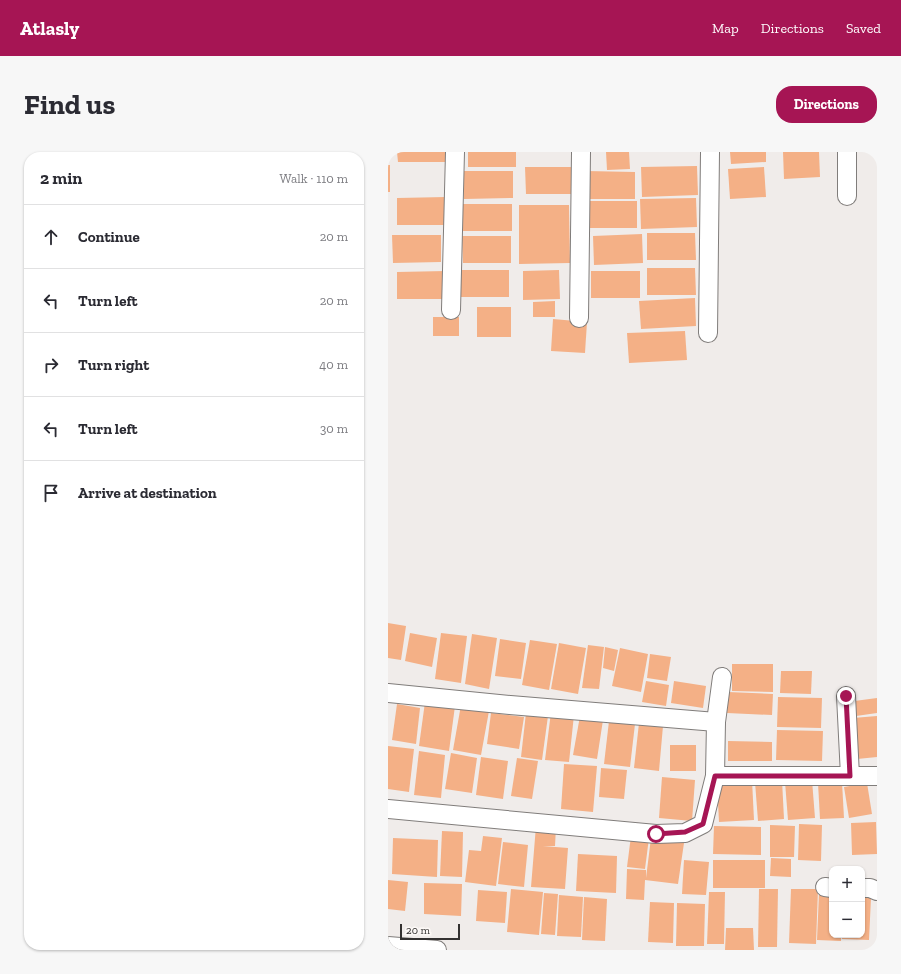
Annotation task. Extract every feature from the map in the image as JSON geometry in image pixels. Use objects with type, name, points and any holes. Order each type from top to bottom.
[{"type":"street","points":[[452,310],[455,152]]},
{"type":"street","points":[[579,318],[581,152]]},
{"type":"street","points":[[708,333],[710,152]]},
{"type":"street","points":[[847,152],[847,196]]},
{"type":"street","points":[[388,808],[656,834],[685,832],[703,824],[715,776],[716,722],[722,677]]},
{"type":"street","points":[[388,693],[510,705],[716,722]]},
{"type":"street","points":[[846,696],[850,776]]},
{"type":"street","points":[[715,776],[877,776]]},
{"type":"street","points":[[865,888],[877,890]]},
{"type":"street","points":[[388,946],[437,950]]},
{"type":"building","points":[[397,152],[446,152],[446,162],[398,162]]},
{"type":"building","points":[[468,152],[516,152],[516,167],[468,167]]},
{"type":"building","points":[[606,152],[629,152],[630,169],[607,170]]},
{"type":"building","points":[[730,152],[766,152],[766,162],[731,164]]},
{"type":"building","points":[[783,152],[819,152],[820,177],[784,179]]},
{"type":"building","points":[[388,165],[390,165],[390,192],[388,192]]},
{"type":"building","points":[[697,166],[698,195],[642,197],[641,167]]},
{"type":"building","points":[[525,167],[574,167],[574,194],[526,194]]},
{"type":"building","points":[[764,167],[766,197],[730,199],[728,169]]},
{"type":"building","points":[[464,171],[513,171],[513,198],[464,199]]},
{"type":"building","points":[[586,171],[635,172],[635,199],[587,199]]},
{"type":"building","points":[[446,197],[446,225],[397,225],[397,198]]},
{"type":"building","points":[[696,198],[697,227],[641,229],[640,199]]},
{"type":"building","points":[[588,201],[637,201],[637,228],[588,228]]},
{"type":"building","points":[[463,204],[512,204],[512,231],[463,231]]},
{"type":"building","points":[[519,205],[569,205],[570,263],[519,264]]},
{"type":"building","points":[[647,233],[695,233],[696,260],[647,260]]},
{"type":"building","points":[[642,234],[643,263],[594,265],[593,236]]},
{"type":"building","points":[[392,235],[441,235],[441,262],[393,263]]},
{"type":"building","points":[[462,236],[511,236],[511,263],[463,263]]},
{"type":"building","points":[[647,268],[695,268],[696,295],[647,295]]},
{"type":"building","points":[[460,270],[509,270],[509,297],[460,297]]},
{"type":"building","points":[[559,270],[560,299],[523,300],[523,271]]},
{"type":"building","points":[[446,271],[446,299],[397,299],[397,272]]},
{"type":"building","points":[[591,271],[640,271],[640,298],[591,298]]},
{"type":"building","points":[[695,298],[696,326],[641,329],[639,301]]},
{"type":"building","points":[[555,301],[555,317],[533,317],[533,302]]},
{"type":"building","points":[[477,307],[511,307],[511,337],[477,337]]},
{"type":"building","points":[[433,317],[459,317],[459,336],[433,336]]},
{"type":"building","points":[[553,319],[587,322],[585,353],[551,351]]},
{"type":"building","points":[[685,331],[687,360],[629,363],[627,333]]},
{"type":"building","points":[[388,623],[406,626],[401,660],[388,658]]},
{"type":"building","points":[[410,633],[437,638],[432,667],[405,661]]},
{"type":"building","points":[[441,633],[467,636],[461,683],[435,679]]},
{"type":"building","points":[[472,634],[497,638],[489,689],[465,684]]},
{"type":"building","points":[[500,639],[526,643],[521,679],[495,676]]},
{"type":"building","points":[[530,640],[557,644],[549,690],[522,685]]},
{"type":"building","points":[[559,643],[586,648],[578,694],[551,689]]},
{"type":"building","points":[[588,645],[604,647],[599,689],[582,688]]},
{"type":"building","points":[[605,647],[618,650],[614,671],[603,668]]},
{"type":"building","points":[[620,648],[648,654],[641,692],[612,686]]},
{"type":"building","points":[[650,654],[671,657],[667,681],[647,678]]},
{"type":"building","points":[[732,664],[773,664],[773,692],[732,691]]},
{"type":"building","points":[[781,671],[812,671],[811,694],[780,693]]},
{"type":"building","points":[[646,681],[669,685],[666,706],[642,702]]},
{"type":"building","points":[[674,681],[706,686],[703,708],[671,703]]},
{"type":"building","points":[[728,692],[773,694],[772,715],[727,713]]},
{"type":"building","points":[[778,697],[822,698],[821,728],[777,727]]},
{"type":"building","points":[[877,698],[877,713],[849,717],[847,702]]},
{"type":"building","points":[[425,702],[455,706],[449,751],[419,746]]},
{"type":"building","points":[[397,704],[420,708],[416,744],[392,740]]},
{"type":"building","points":[[461,705],[489,711],[481,755],[453,750]]},
{"type":"building","points":[[551,712],[574,715],[569,762],[545,760]]},
{"type":"building","points":[[491,713],[524,717],[519,749],[487,744]]},
{"type":"building","points":[[526,713],[548,716],[542,760],[521,757]]},
{"type":"building","points":[[580,716],[603,720],[597,759],[573,755]]},
{"type":"building","points":[[877,716],[877,757],[857,759],[853,718]]},
{"type":"building","points":[[609,721],[635,724],[630,767],[604,764]]},
{"type":"building","points":[[639,723],[663,726],[659,771],[634,768]]},
{"type":"building","points":[[777,730],[823,731],[822,761],[776,760]]},
{"type":"building","points":[[728,741],[772,742],[772,761],[728,761]]},
{"type":"building","points":[[670,745],[696,745],[696,771],[670,771]]},
{"type":"building","points":[[388,746],[414,749],[409,792],[388,789]]},
{"type":"building","points":[[419,751],[445,755],[441,798],[414,795]]},
{"type":"building","points":[[451,753],[477,758],[472,793],[445,789]]},
{"type":"building","points":[[481,757],[508,761],[503,799],[476,795]]},
{"type":"building","points":[[517,758],[538,761],[532,799],[511,796]]},
{"type":"building","points":[[564,764],[597,766],[593,812],[561,809]]},
{"type":"building","points":[[601,768],[627,770],[624,799],[599,797]]},
{"type":"building","points":[[662,777],[695,780],[692,821],[659,818]]},
{"type":"building","points":[[752,780],[754,820],[719,822],[717,782]]},
{"type":"building","points":[[782,780],[784,819],[758,821],[755,782]]},
{"type":"building","points":[[812,780],[815,818],[788,820],[785,782]]},
{"type":"building","points":[[842,782],[844,818],[820,819],[818,783]]},
{"type":"building","points":[[867,783],[872,814],[849,818],[844,787]]},
{"type":"building","points":[[876,822],[877,854],[852,855],[851,823]]},
{"type":"building","points":[[799,824],[822,825],[821,861],[798,860]]},
{"type":"building","points":[[770,825],[795,826],[794,857],[770,857]]},
{"type":"building","points":[[536,826],[556,827],[555,846],[543,846],[568,848],[565,889],[531,887]]},
{"type":"building","points":[[714,826],[761,827],[761,855],[713,854]]},
{"type":"building","points":[[442,831],[463,832],[462,877],[440,876]]},
{"type":"building","points":[[483,836],[502,838],[496,886],[465,882],[469,850],[481,851]]},
{"type":"building","points":[[631,836],[649,838],[645,869],[627,867]]},
{"type":"building","points":[[393,838],[438,840],[437,877],[392,874]]},
{"type":"building","points":[[651,838],[684,843],[678,884],[645,880],[644,900],[626,899],[627,869],[646,870],[646,878]]},
{"type":"building","points":[[503,842],[528,845],[524,887],[498,884]]},
{"type":"building","points":[[578,854],[617,856],[616,893],[576,891]]},
{"type":"building","points":[[771,858],[791,859],[791,877],[770,876]]},
{"type":"building","points":[[684,860],[709,862],[706,895],[682,894]]},
{"type":"building","points":[[713,860],[765,860],[765,888],[713,888]]},
{"type":"building","points":[[388,880],[408,882],[405,911],[388,909]]},
{"type":"building","points":[[424,883],[462,884],[461,916],[424,914]]},
{"type":"building","points":[[511,889],[543,892],[539,935],[507,932]]},
{"type":"building","points":[[759,889],[778,889],[777,947],[758,947]]},
{"type":"building","points":[[791,889],[818,889],[816,944],[789,943]]},
{"type":"building","points":[[478,890],[507,892],[505,923],[476,921]]},
{"type":"building","points":[[709,892],[725,892],[724,944],[707,944]]},
{"type":"building","points":[[544,893],[558,894],[555,935],[541,934]]},
{"type":"building","points":[[819,893],[829,894],[829,938],[841,938],[841,941],[817,940]]},
{"type":"building","points":[[559,895],[583,897],[581,937],[557,936]]},
{"type":"building","points":[[584,897],[607,899],[605,941],[582,940]]},
{"type":"building","points":[[865,898],[871,898],[869,940],[842,939],[865,938]]},
{"type":"building","points":[[650,902],[674,903],[673,943],[648,942]]},
{"type":"building","points":[[677,903],[705,904],[704,946],[676,946]]},
{"type":"building","points":[[726,928],[753,928],[754,950],[725,950]]},
{"type":"route","points":[[656,834],[685,832],[703,824],[715,776],[850,776],[846,696]]}]
